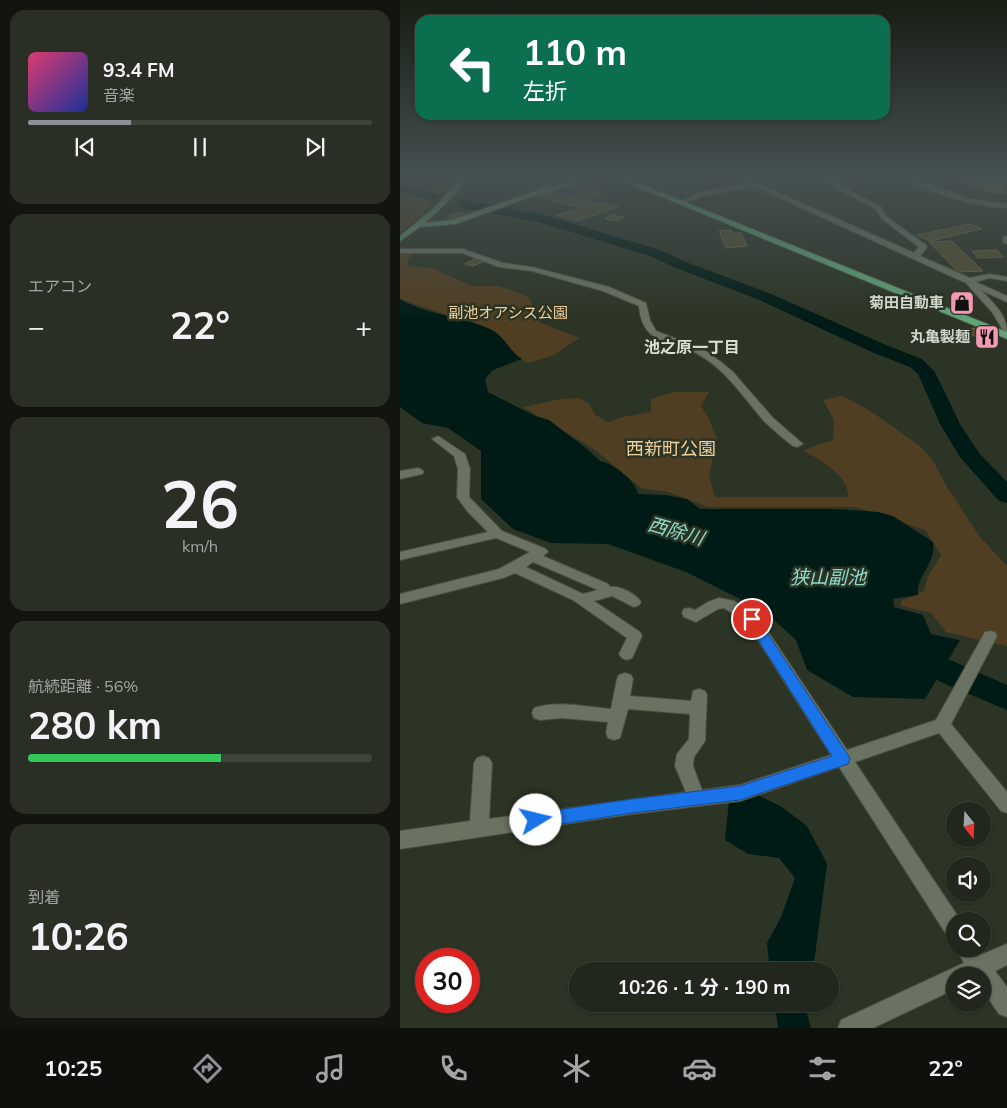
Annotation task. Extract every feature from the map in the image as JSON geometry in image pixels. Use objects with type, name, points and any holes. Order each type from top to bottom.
[{"type":"highway","points":[[733,224],[1007,336]]},
{"type":"main road","points":[[400,239],[418,225],[452,224]]},
{"type":"street","points":[[843,224],[1007,299]]},
{"type":"street","points":[[892,224],[924,247],[915,257]]},
{"type":"street","points":[[400,251],[463,251],[502,264],[532,269],[606,289],[638,301],[642,305],[648,328],[653,333],[700,351],[718,364],[730,374],[769,420],[797,444]]},
{"type":"street","points":[[969,281],[989,276],[1007,279]]},
{"type":"street","points":[[969,281],[996,311],[1007,330]]},
{"type":"street","points":[[400,599],[503,574],[540,552],[497,534],[472,509],[463,497],[464,469],[459,454],[438,439]]},
{"type":"street","points":[[400,475],[418,472]]},
{"type":"street","points":[[400,556],[497,534]]},
{"type":"street","points":[[533,557],[603,586]]},
{"type":"street","points":[[515,567],[582,599],[635,636],[627,654]]},
{"type":"street","points":[[582,599],[614,591],[634,602]]},
{"type":"street","points":[[689,613],[696,616],[713,603],[725,602],[752,619],[946,916]]},
{"type":"street","points":[[400,840],[632,806],[740,793],[842,759],[942,724],[990,636]]},
{"type":"street","points":[[614,733],[625,680]]},
{"type":"street","points":[[540,713],[563,708],[620,709],[698,702],[697,741],[686,754],[684,766],[696,798]]},
{"type":"street","points":[[942,724],[1007,805]]},
{"type":"street","points":[[479,829],[483,763]]},
{"type":"street","points":[[972,957],[979,967],[1007,954]]},
{"type":"street","points":[[849,1028],[946,982]]},
{"type":"street","points":[[991,984],[1007,1006]]},
{"type":"green space","points":[[400,224],[410,224],[400,232]]},
{"type":"green space","name":"副池オアシス公園","points":[[400,253],[414,253],[408,260],[407,266],[432,268],[472,286],[498,286],[521,293],[530,299],[537,319],[542,323],[579,338],[554,355],[528,363],[518,357],[496,333],[490,330],[400,299]]},
{"type":"green space","name":"西新町公園","points":[[674,392],[709,392],[701,406],[709,419],[717,439],[709,475],[715,497],[848,497],[847,489],[839,475],[803,450],[833,440],[834,420],[823,400],[842,396],[869,410],[920,446],[932,459],[947,487],[980,537],[1007,566],[1007,646],[946,632],[931,613],[901,606],[901,601],[924,591],[928,576],[941,555],[925,530],[856,507],[708,507],[668,492],[641,488],[594,449],[523,407],[561,399],[580,398],[589,404],[595,415],[609,422],[622,417],[651,412],[651,399]]},
{"type":"water","name":"狭山副池","points":[[400,299],[422,309],[481,325],[497,333],[522,359],[493,370],[485,379],[488,392],[535,416],[549,420],[600,461],[611,465],[623,473],[629,478],[638,494],[665,495],[687,499],[700,509],[836,509],[878,512],[893,516],[933,542],[932,557],[920,582],[918,595],[893,599],[894,607],[923,615],[931,634],[960,640],[925,699],[853,697],[807,670],[796,640],[764,611],[686,572],[608,544],[551,543],[513,529],[481,499],[481,451],[448,428],[422,423],[400,407]]},
{"type":"water","points":[[756,794],[782,807],[807,826],[827,864],[814,962],[769,962],[767,943],[781,917],[795,878],[779,858],[748,854],[725,840],[729,801]]},
{"type":"water","points":[[776,1012],[807,1012],[811,1028],[778,1028]]},
{"type":"building","points":[[970,224],[982,229],[930,241],[917,235]]},
{"type":"building","points":[[731,230],[732,233],[741,233],[747,246],[726,248],[719,231]]},
{"type":"building","points":[[952,241],[983,271],[958,272],[929,242]]},
{"type":"building","points":[[997,250],[1003,257],[978,258],[972,251]]},
{"type":"building","points":[[477,258],[485,261],[473,266],[465,264]]},
{"type":"building","points":[[974,328],[993,336],[984,340],[965,332]]},
{"type":"waterway","name":"西除川","points":[[560,224],[655,253],[681,265],[763,296],[880,349],[916,363],[926,372],[950,424],[971,457],[1007,496]]},
{"type":"waterway","name":"西除川","points":[[914,655],[955,676],[1007,698]]},
{"type":"place","name":"菊田自動車","points":[[962,303]]},
{"type":"place","name":"丸亀製麺","points":[[987,337]]},
{"type":"district","name":"池之原一丁目","points":[[692,347]]},
{"type":"route","points":[[536,820],[740,793],[842,759],[752,619]]}]
